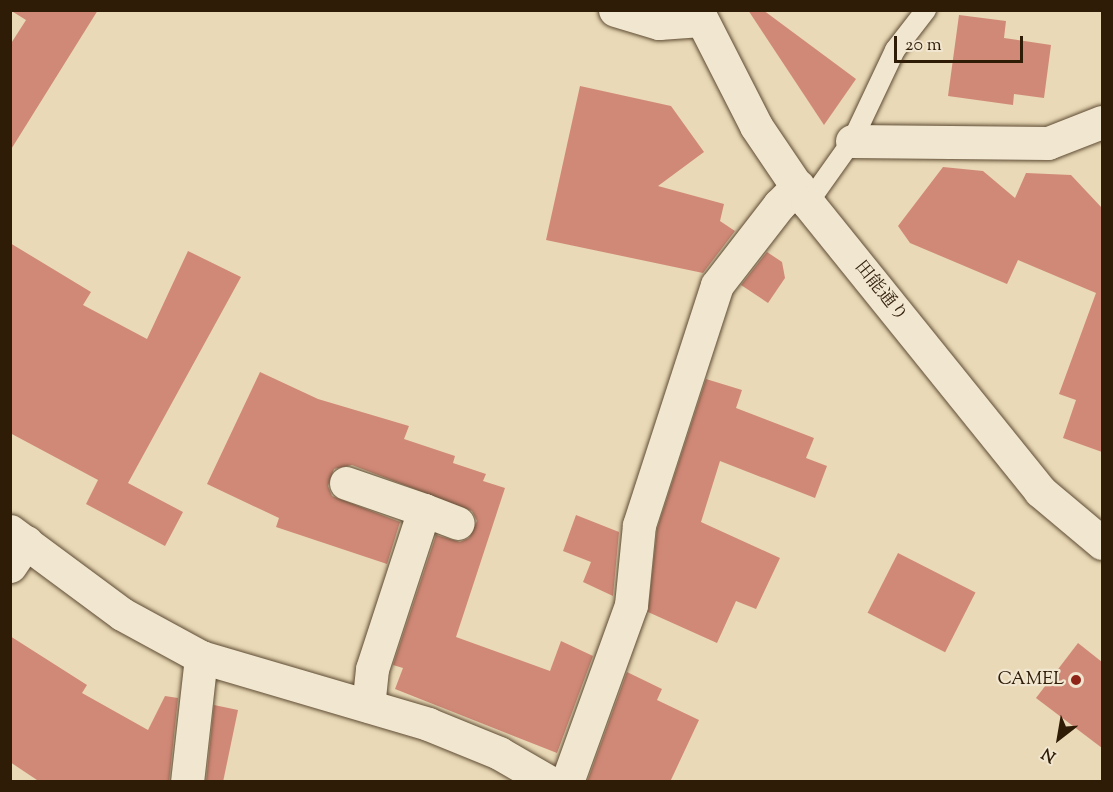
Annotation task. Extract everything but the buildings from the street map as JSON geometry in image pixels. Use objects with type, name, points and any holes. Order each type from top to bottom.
[{"type":"street","points":[[615,10],[658,23],[699,15]]},
{"type":"street","name":"田能通り","points":[[699,15],[756,126],[803,195],[1040,491],[1102,543]]},
{"type":"street","points":[[852,141],[1048,143],[1102,122]]},
{"type":"street","points":[[567,782],[631,605],[639,525],[717,285],[779,205],[803,195]]},
{"type":"street","points":[[346,483],[458,523]]},
{"type":"street","points":[[368,706],[372,669],[424,510]]},
{"type":"street","points":[[16,546],[122,615],[201,657],[429,724],[489,749],[549,782]]},
{"type":"street","points":[[186,782],[201,657]]},
{"type":"lane","points":[[803,195],[852,141],[895,50],[926,10]]},
{"type":"place","name":"CAMEL","points":[[1076,680]]}]
